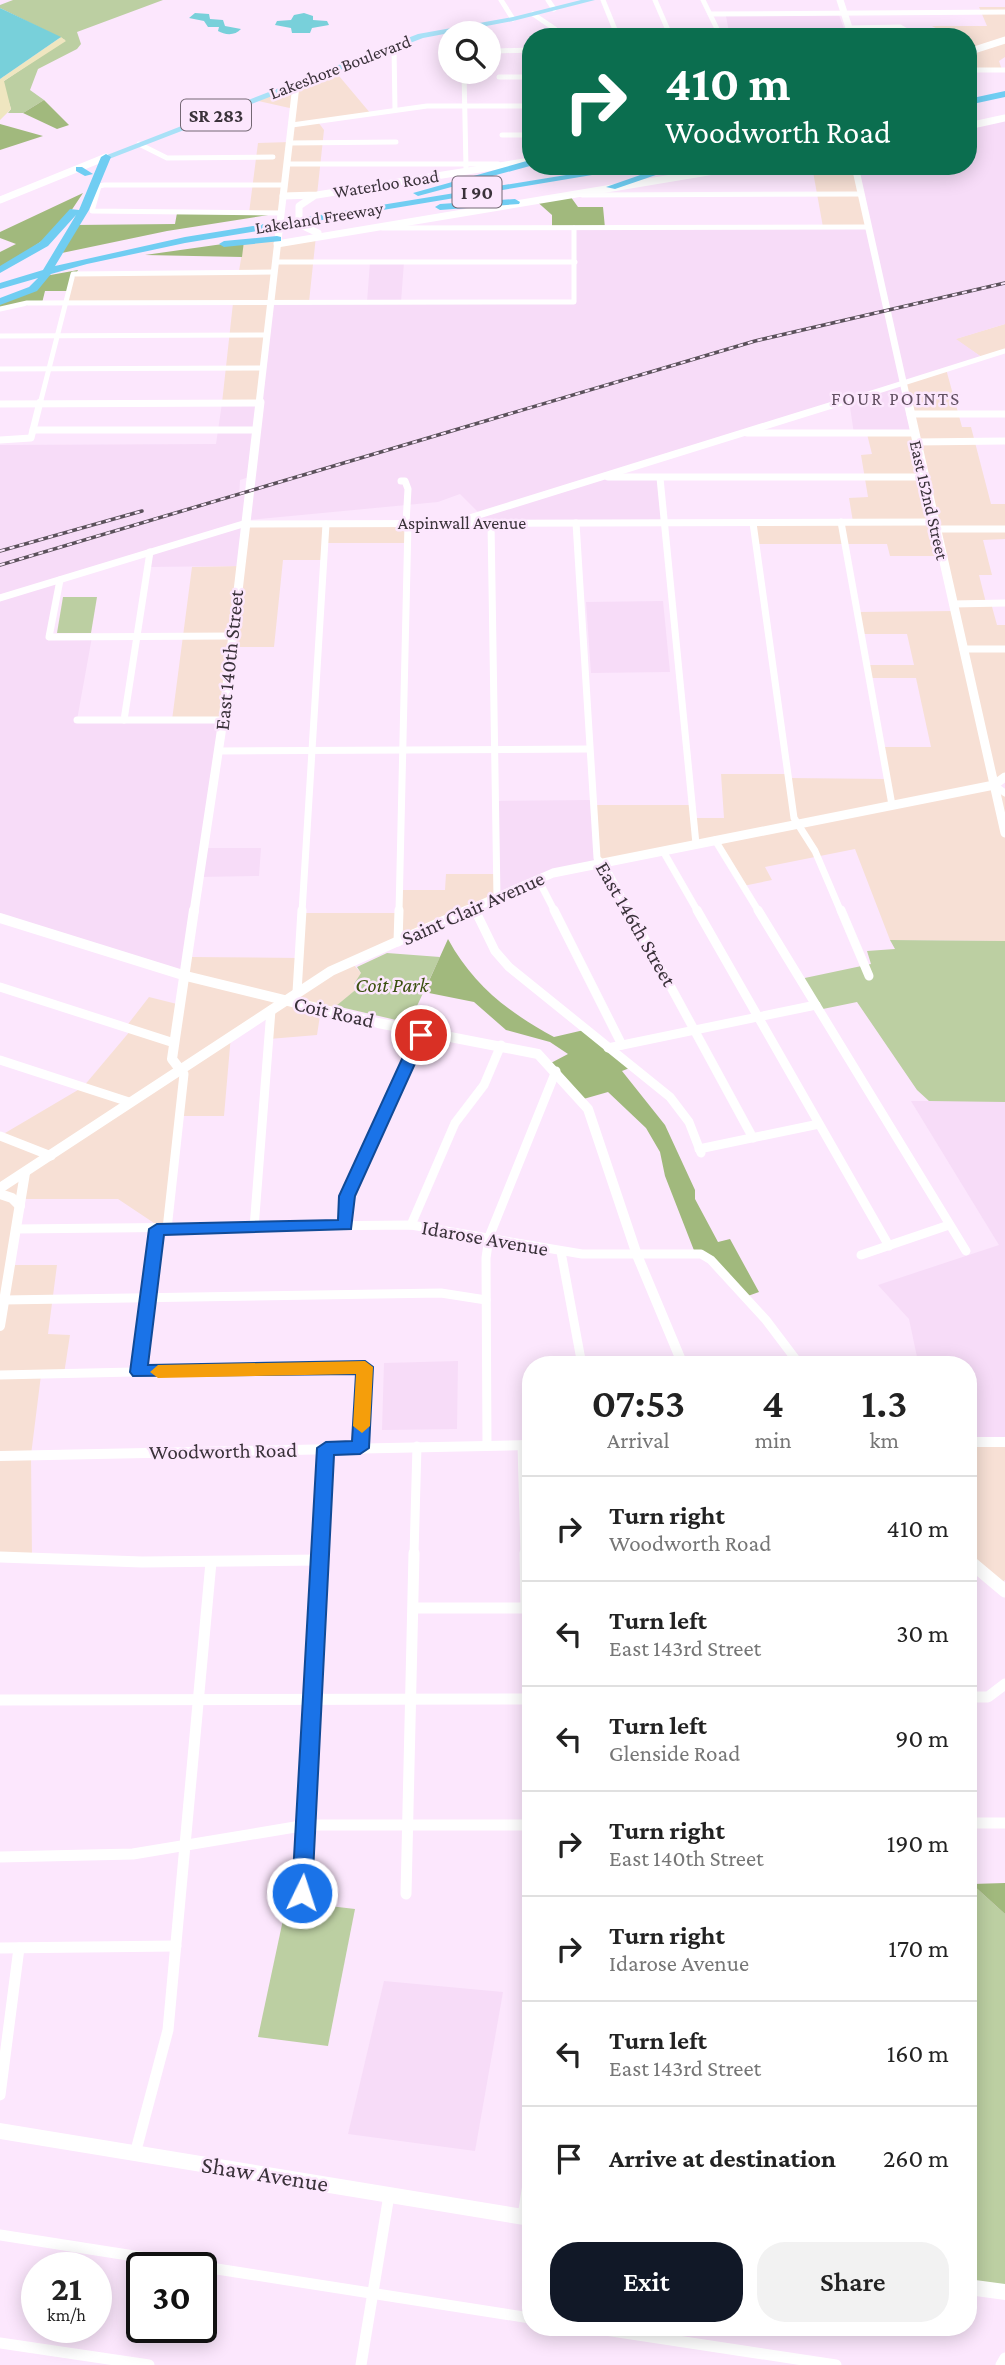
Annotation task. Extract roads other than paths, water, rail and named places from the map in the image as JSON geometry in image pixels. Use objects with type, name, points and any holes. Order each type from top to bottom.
[{"type":"highway","points":[[977,100],[1005,93]]},
{"type":"highway","points":[[977,107],[1005,101]]},
{"type":"highway","points":[[0,302],[33,289],[42,280],[84,210],[106,157]]},
{"type":"highway","name":"SR 283","points":[[0,270],[44,244],[59,229],[80,202],[84,170],[106,157]]},
{"type":"highway","points":[[391,200],[522,164]]},
{"type":"highway","name":"Lakeland Freeway","points":[[313,216],[391,200],[544,175]]},
{"type":"highway","name":"Lakeland Freeway","points":[[0,279],[135,243],[582,175]]},
{"type":"highway","points":[[613,191],[654,175]]},
{"type":"highway","points":[[313,216],[515,202]]},
{"type":"highway","name":"Lakeland Freeway","points":[[0,286],[132,250],[260,224]]},
{"type":"highway","points":[[28,277],[178,250],[277,242]]},
{"type":"main road","name":"Lakeshore Boulevard","points":[[501,22],[591,0]]},
{"type":"main road","name":"Lakeshore Boulevard","points":[[137,145],[429,34],[438,33]]},
{"type":"main road","name":"SR 283","points":[[106,157],[137,145]]},
{"type":"main road","name":"Shaw Avenue","points":[[0,2132],[522,2216]]},
{"type":"main road","points":[[977,2288],[1005,2292]]},
{"type":"street","points":[[501,0],[513,19]]},
{"type":"street","points":[[548,0],[554,9]]},
{"type":"street","points":[[603,0],[614,28]]},
{"type":"street","points":[[655,0],[667,28]]},
{"type":"street","points":[[703,0],[717,28]]},
{"type":"street","points":[[841,0],[849,27],[902,28]]},
{"type":"street","points":[[710,14],[1005,12]]},
{"type":"street","points":[[533,14],[554,28]]},
{"type":"street","points":[[977,49],[1005,40]]},
{"type":"street","points":[[394,47],[395,110]]},
{"type":"street","points":[[501,51],[522,50]]},
{"type":"street","points":[[977,70],[1005,70]]},
{"type":"street","points":[[501,77],[522,77]]},
{"type":"street","points":[[287,164],[466,168],[464,84]]},
{"type":"street","name":"East 140th Street","points":[[139,1372],[184,1074],[172,1059],[223,720],[243,524],[296,85]]},
{"type":"street","points":[[292,125],[395,110],[522,106]]},
{"type":"street","points":[[977,124],[1005,118]]},
{"type":"street","points":[[502,135],[522,135]]},
{"type":"street","points":[[290,143],[396,142]]},
{"type":"street","points":[[137,145],[167,158],[274,158]]},
{"type":"street","name":"Waterloo Road","points":[[283,196],[317,195],[466,168],[522,163]]},
{"type":"street","points":[[0,200],[84,170]]},
{"type":"street","points":[[582,195],[697,175]]},
{"type":"street","name":"East 152nd Street","points":[[857,175],[1005,833]]},
{"type":"street","points":[[281,213],[93,213],[99,186],[284,185]]},
{"type":"street","points":[[277,242],[515,202],[613,191],[860,194]]},
{"type":"street","points":[[317,195],[299,206],[299,225],[309,231],[336,232]]},
{"type":"street","points":[[411,220],[410,224],[419,228]]},
{"type":"street","points":[[359,229],[868,227]]},
{"type":"street","points":[[0,309],[27,303],[574,302],[574,228]]},
{"type":"street","points":[[275,262],[575,262]]},
{"type":"street","points":[[0,440],[28,440],[33,430],[73,274],[273,272]]},
{"type":"street","points":[[0,336],[265,335]]},
{"type":"street","points":[[458,523],[1005,351]]},
{"type":"street","points":[[0,369],[261,368]]},
{"type":"street","points":[[0,404],[257,403]]},
{"type":"street","points":[[910,414],[1005,414]]},
{"type":"street","points":[[33,430],[254,430]]},
{"type":"street","points":[[742,433],[1005,441]]},
{"type":"street","points":[[599,477],[924,477]]},
{"type":"street","points":[[660,478],[696,844]]},
{"type":"street","points":[[398,942],[408,489],[405,481],[401,481]]},
{"type":"street","points":[[841,522],[892,805]]},
{"type":"street","name":"Aspinwall Avenue","points":[[0,598],[243,524],[841,522],[1005,529]]},
{"type":"street","points":[[491,523],[497,898]]},
{"type":"street","name":"East 146th Street","points":[[576,523],[593,837],[600,864],[607,868],[753,1139]]},
{"type":"street","points":[[753,523],[794,818],[815,851],[869,976]]},
{"type":"street","points":[[297,992],[326,524]]},
{"type":"street","points":[[124,720],[150,552]]},
{"type":"street","points":[[60,580],[49,637],[231,636]]},
{"type":"street","points":[[953,604],[1005,603]]},
{"type":"street","points":[[963,649],[1005,649]]},
{"type":"street","points":[[77,720],[223,720]]},
{"type":"street","points":[[219,751],[588,749]]},
{"type":"street","name":"Saint Clair Avenue","points":[[0,1188],[179,1068],[331,971],[538,879],[715,840],[994,785],[1005,776]]},
{"type":"street","points":[[994,785],[1005,793]]},
{"type":"street","points":[[715,840],[965,1251]]},
{"type":"street","points":[[663,851],[889,1246]]},
{"type":"street","points":[[538,879],[622,1045]]},
{"type":"street","points":[[474,909],[495,951],[509,967],[681,1108],[700,1151],[818,1124]]},
{"type":"street","name":"Coit Road","points":[[0,918],[186,976],[423,1031],[538,1054],[556,1071],[587,1110],[598,1132],[612,1186],[637,1255],[679,1356]]},
{"type":"street","points":[[0,987],[174,1043]]},
{"type":"street","points":[[608,1048],[816,1005]]},
{"type":"street","points":[[254,1228],[271,1010]]},
{"type":"street","points":[[346,1225],[347,1196],[423,1031]]},
{"type":"street","points":[[411,1225],[455,1123],[484,1085],[501,1045]]},
{"type":"street","points":[[0,1060],[129,1102]]},
{"type":"street","points":[[487,1446],[486,1300],[489,1237],[556,1071]]},
{"type":"street","points":[[0,1136],[51,1156]]},
{"type":"street","points":[[0,1326],[25,1173]]},
{"type":"street","points":[[0,1194],[12,1198],[20,1206]]},
{"type":"street","name":"Idarose Avenue","points":[[16,1229],[411,1225],[443,1227],[561,1252],[701,1254],[720,1269],[792,1356]]},
{"type":"street","points":[[861,1255],[949,1225]]},
{"type":"street","points":[[561,1252],[580,1356]]},
{"type":"street","points":[[4,1300],[148,1300],[441,1293],[486,1300]]},
{"type":"street","points":[[0,1375],[365,1367],[360,1448]]},
{"type":"street","points":[[977,1442],[1005,1442]]},
{"type":"street","name":"Woodworth Road","points":[[0,1456],[522,1445]]},
{"type":"street","points":[[407,1894],[417,1446]]},
{"type":"street","points":[[302,1893],[326,1448]]},
{"type":"street","points":[[0,1557],[211,1562],[320,1560]]},
{"type":"street","points":[[135,2154],[168,2030],[211,1562]]},
{"type":"street","points":[[977,1568],[1005,1591]]},
{"type":"street","points":[[415,1608],[522,1608]]},
{"type":"street","points":[[977,1697],[988,1697],[1005,1684]]},
{"type":"street","points":[[0,1700],[522,1699]]},
{"type":"street","points":[[977,1823],[1005,1823]]},
{"type":"street","points":[[0,1857],[109,1856],[307,1825],[522,1825]]},
{"type":"street","points":[[0,1948],[176,1946]]},
{"type":"street","points":[[0,2095],[19,1948]]},
{"type":"street","points":[[361,2365],[389,2195]]},
{"type":"street","points":[[0,2235],[522,2317]]},
{"type":"street","points":[[645,2336],[836,2365]]},
{"type":"street","points":[[0,2343],[149,2365]]},
{"type":"street","points":[[1001,2365],[1005,2358]]},
{"type":"water","points":[[0,8],[61,37],[0,79]]},
{"type":"water","points":[[195,13],[209,14],[210,19],[223,20],[225,26],[241,29],[233,34],[218,31],[219,27],[208,27],[204,21],[189,18]]},
{"type":"water","points":[[304,13],[313,16],[313,20],[327,21],[329,25],[312,28],[310,33],[292,33],[291,28],[275,25],[277,21],[291,20],[294,15]]},
{"type":"railway","points":[[0,565],[755,341],[1005,283]]},
{"type":"railway","points":[[0,551],[142,511]]},
{"type":"district","name":"FOUR POINTS","points":[[896,398]]},
{"type":"park label","name":"Coit Park","points":[[392,985]]}]
